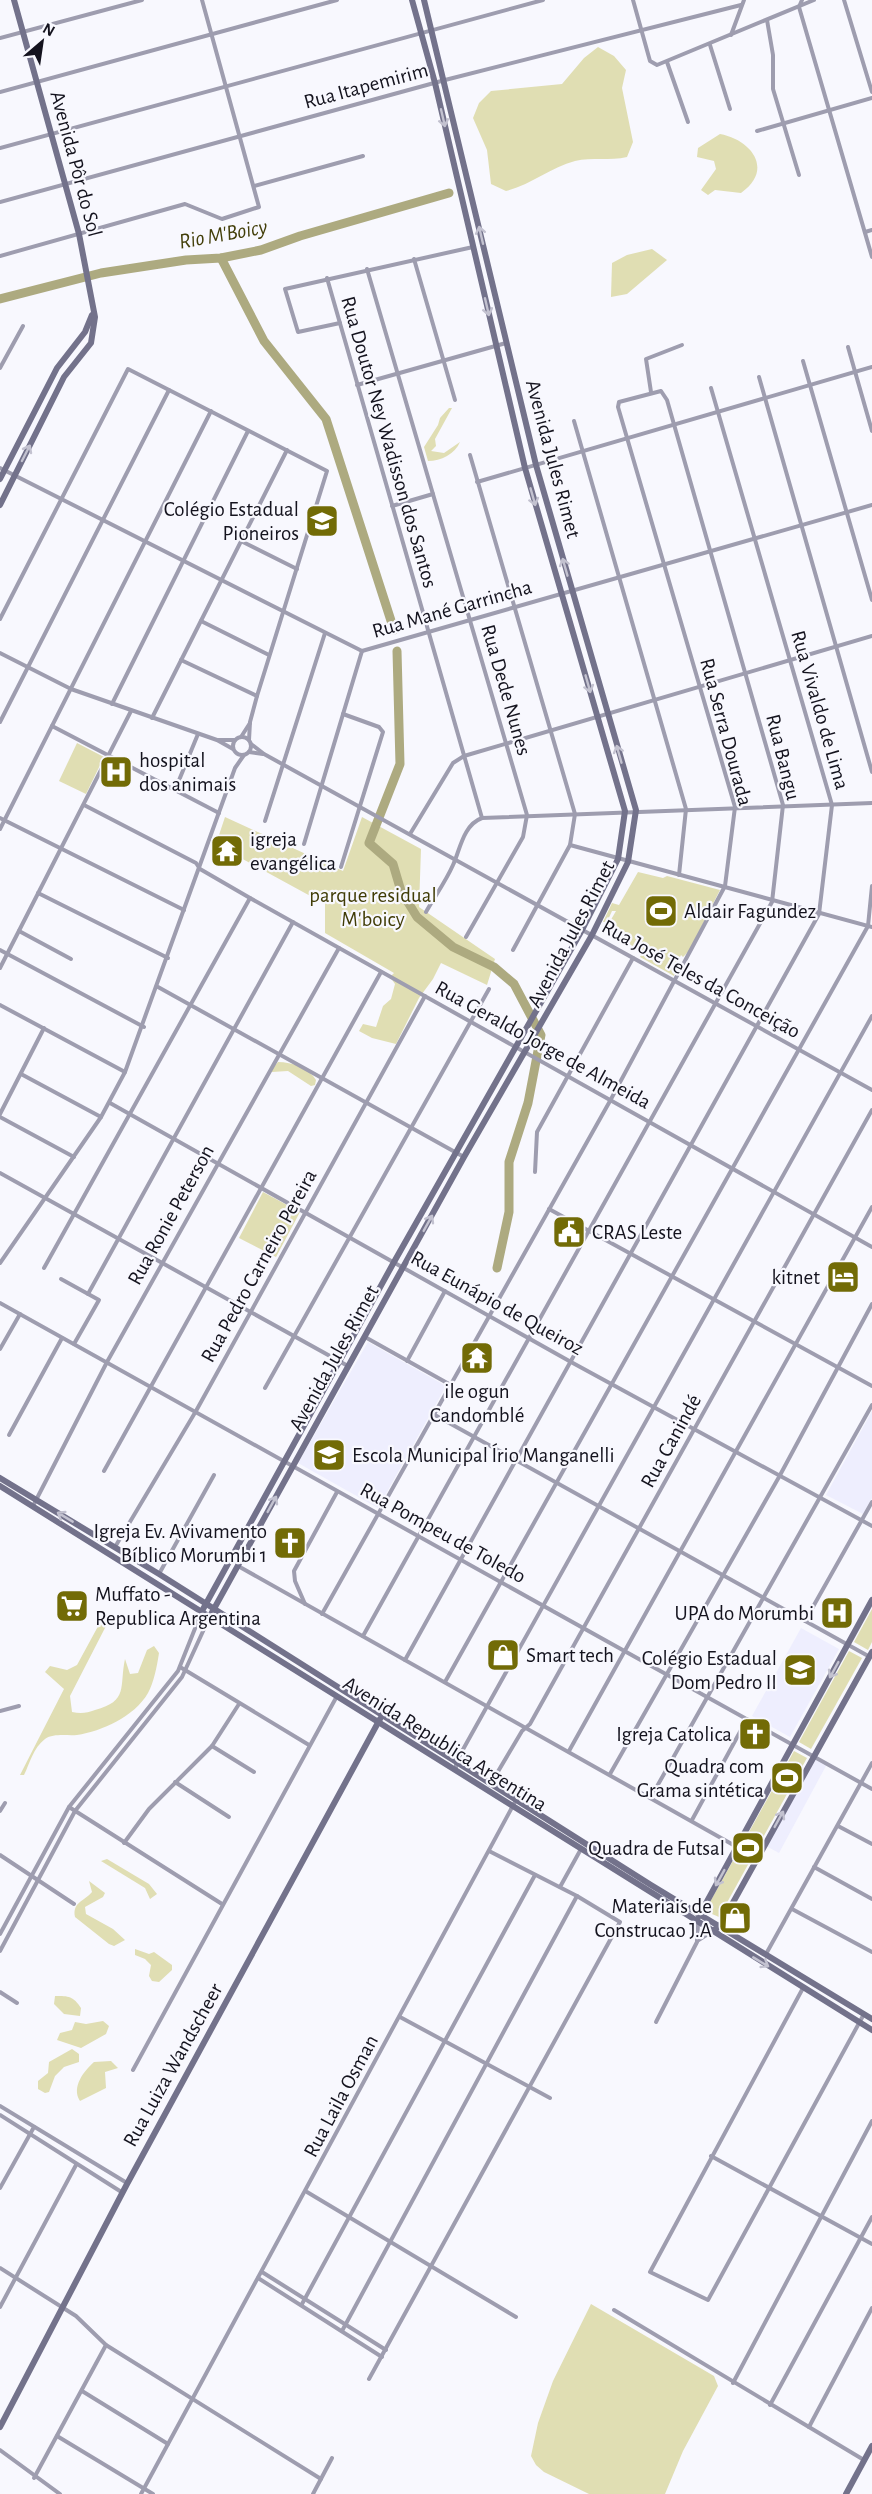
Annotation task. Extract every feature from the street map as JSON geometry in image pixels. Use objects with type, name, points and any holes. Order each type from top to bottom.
[{"type":"main road","name":"Avenida Pôr do Sol","points":[[14,0],[79,234],[95,317],[92,343]]},
{"type":"main road","name":"Avenida Jules Rimet","points":[[203,1608],[394,1262],[582,930],[618,859],[625,811],[525,468],[435,83],[412,0]]},
{"type":"main road","name":"Avenida Jules Rimet","points":[[212,1613],[464,1157],[592,935],[628,862],[636,810],[536,465],[424,0]]},
{"type":"main road","name":"Avenida Pôr do Sol","points":[[0,478],[2,469],[64,357],[80,340],[91,320],[93,302]]},
{"type":"main road","points":[[0,506],[73,364],[92,343],[80,340]]},
{"type":"main road","points":[[64,357],[73,364]]},
{"type":"main road","name":"Avenida Republica Argentina","points":[[0,1478],[98,1547],[212,1613],[456,1762],[491,1784],[514,1803],[581,1849],[698,1924],[872,2030]]},
{"type":"main road","name":"Avenida Republica Argentina","points":[[0,1486],[115,1547],[159,1574],[203,1608]]},
{"type":"main road","points":[[98,1547],[115,1547]]},
{"type":"main road","points":[[698,1924],[700,1914],[872,1600]]},
{"type":"main road","name":"Avenida Republica Argentina","points":[[212,1613],[337,1695],[381,1718],[456,1771],[514,1803],[872,2019]]},
{"type":"main road","points":[[711,1932],[720,1926],[871,1655]]},
{"type":"main road","name":"Rua Luiza Wandscheer","points":[[0,2427],[127,2184],[381,1718]]},
{"type":"main road","points":[[846,2494],[872,2446]]},
{"type":"street","points":[[0,38],[142,0]]},
{"type":"street","points":[[0,255],[185,204],[222,219],[259,207],[202,0]]},
{"type":"street","points":[[0,92],[337,0]]},
{"type":"street","points":[[0,148],[543,0]]},
{"type":"street","points":[[633,0],[650,62],[657,65],[814,0]]},
{"type":"street","points":[[802,0],[799,7],[872,257]]},
{"type":"street","points":[[844,0],[872,92]]},
{"type":"street","points":[[731,35],[742,2]]},
{"type":"street","name":"Rua Itapemirim","points":[[0,202],[240,135],[742,2]]},
{"type":"street","points":[[767,20],[773,89],[799,175]]},
{"type":"street","points":[[710,45],[730,109]]},
{"type":"street","points":[[667,62],[688,122]]},
{"type":"street","points":[[757,131],[872,98]]},
{"type":"street","points":[[254,186],[363,156]]},
{"type":"street","points":[[865,232],[872,230]]},
{"type":"street","points":[[340,323],[298,332],[285,289],[474,247]]},
{"type":"street","points":[[414,259],[455,400]]},
{"type":"street","name":"Rua Dede Nunes","points":[[367,269],[527,816]]},
{"type":"street","name":"Rua Doutor Ney Wadisson dos Santos","points":[[327,278],[482,818]]},
{"type":"street","points":[[0,368],[23,326]]},
{"type":"street","points":[[357,385],[506,343]]},
{"type":"street","points":[[651,392],[646,359],[682,345]]},
{"type":"street","points":[[848,347],[872,431]]},
{"type":"street","points":[[803,361],[872,600]]},
{"type":"street","points":[[477,482],[872,367]]},
{"type":"street","points":[[0,619],[128,369],[327,471],[257,696],[250,722],[250,742],[247,753],[235,768]]},
{"type":"street","points":[[759,377],[872,772]]},
{"type":"street","name":"Rua Vivaldo de Lima","points":[[405,1660],[819,914],[832,805],[711,388]]},
{"type":"street","points":[[0,722],[169,390]]},
{"type":"street","name":"Rua Bangu","points":[[363,1636],[651,1123],[772,902],[783,805],[675,425],[667,400],[661,391],[651,392]]},
{"type":"street","name":"Rua Serra Dourada","points":[[322,1614],[449,1384],[610,1101],[725,886],[735,807],[618,407],[620,402],[651,392]]},
{"type":"street","points":[[0,829],[2,819],[71,689],[210,411]]},
{"type":"street","points":[[574,422],[686,809],[679,875]]},
{"type":"street","points":[[112,704],[248,430]]},
{"type":"street","points":[[152,718],[287,450]]},
{"type":"street","points":[[470,455],[575,814],[570,845],[513,950]]},
{"type":"street","name":"Rua Mané Garrincha","points":[[2,469],[362,651],[872,505]]},
{"type":"street","points":[[392,506],[433,494]]},
{"type":"street","points":[[241,541],[297,569]]},
{"type":"street","points":[[201,621],[269,655]]},
{"type":"street","points":[[265,821],[325,633]]},
{"type":"street","points":[[410,834],[453,763],[464,756],[607,712],[872,636]]},
{"type":"street","points":[[304,844],[362,651]]},
{"type":"street","points":[[0,653],[71,689],[217,740],[235,740],[241,737],[250,722]]},
{"type":"street","points":[[181,660],[257,696]]},
{"type":"street","points":[[0,968],[131,711]]},
{"type":"street","points":[[341,867],[382,729],[343,714]]},
{"type":"street","points":[[52,726],[219,814]]},
{"type":"street","points":[[175,790],[198,734]]},
{"type":"street","name":"Rua José Teles da Conceição","points":[[241,737],[264,754],[872,1090]]},
{"type":"street","name":"Rua José Teles da Conceição","points":[[217,740],[235,751],[264,754]]},
{"type":"street","points":[[0,1263],[101,1117],[126,1072],[235,768],[235,740]]},
{"type":"street","points":[[426,912],[471,825],[482,818],[636,810],[872,803]]},
{"type":"street","name":"Rua Geraldo Jorge de Almeida","points":[[84,805],[196,863],[200,869],[250,898],[872,1247]]},
{"type":"street","points":[[466,937],[526,830],[527,816]]},
{"type":"street","points":[[2,819],[184,910]]},
{"type":"street","points":[[570,845],[870,927]]},
{"type":"street","points":[[445,1682],[870,927],[872,886]]},
{"type":"street","points":[[38,893],[168,958]]},
{"type":"street","points":[[44,1268],[250,898]]},
{"type":"street","points":[[88,1294],[293,922]]},
{"type":"street","points":[[19,931],[71,959]]},
{"type":"street","name":"Rua Ronie Peterson","points":[[34,1503],[106,1362],[339,948]]},
{"type":"street","points":[[0,950],[144,1027]]},
{"type":"street","points":[[536,1172],[534,1154],[537,1132],[633,958]]},
{"type":"street","points":[[104,1471],[381,972]]},
{"type":"street","points":[[158,987],[464,1157]]},
{"type":"street","points":[[265,1388],[489,989]]},
{"type":"street","name":"Rua Pedro Carneiro Pereira","points":[[115,1547],[196,1411],[425,996]]},
{"type":"street","points":[[0,1005],[126,1072]]},
{"type":"street","points":[[456,1771],[456,1762],[542,1605],[872,1016]]},
{"type":"street","points":[[44,1028],[0,1116],[74,1157]]},
{"type":"street","points":[[21,1074],[101,1117]]},
{"type":"street","name":"Rua Eunápio de Queiroz","points":[[110,1103],[571,1362],[872,1526]]},
{"type":"street","name":"Rua Canindé","points":[[491,1784],[584,1628],[872,1110]]},
{"type":"street","points":[[0,1173],[348,1366]]},
{"type":"street","points":[[569,1751],[872,1207]]},
{"type":"street","points":[[549,1209],[872,1386]]},
{"type":"street","points":[[61,1279],[99,1300],[74,1344]]},
{"type":"street","points":[[407,1361],[444,1291]]},
{"type":"street","name":"Rua Pompeu de Toledo","points":[[0,1303],[872,1789]]},
{"type":"street","points":[[610,1774],[779,1477],[872,1304]]},
{"type":"street","points":[[0,1349],[20,1314]]},
{"type":"street","points":[[365,1337],[449,1384]]},
{"type":"street","points":[[9,1435],[62,1338]]},
{"type":"street","points":[[651,1797],[872,1405]]},
{"type":"street","points":[[433,1414],[848,1645],[871,1655]]},
{"type":"street","points":[[159,1574],[214,1474]]},
{"type":"street","points":[[305,1604],[295,1581],[294,1571],[338,1492]]},
{"type":"street","points":[[805,1621],[872,1502]]},
{"type":"street","points":[[238,1566],[737,1847]]},
{"type":"street","points":[[0,1934],[69,1808],[180,1667],[203,1608]]},
{"type":"street","points":[[0,1951],[75,1811],[186,1670],[212,1613]]},
{"type":"street","points":[[180,1667],[309,1745]]},
{"type":"street","points":[[133,2070],[337,1695]]},
{"type":"street","points":[[124,1843],[149,1809],[212,1746],[239,1704]]},
{"type":"street","points":[[0,1711],[19,1706]]},
{"type":"street","points":[[692,1820],[747,1719]]},
{"type":"street","points":[[212,1746],[254,1772]]},
{"type":"street","points":[[766,1954],[872,1763]]},
{"type":"street","points":[[175,1782],[229,1817]]},
{"type":"street","points":[[483,1787],[491,1784]]},
{"type":"street","points":[[0,1811],[4,1803]]},
{"type":"street","name":"Rua Laila Osman","points":[[141,2494],[307,2192],[514,1803]]},
{"type":"street","points":[[69,1808],[222,1904]]},
{"type":"street","points":[[838,1826],[872,1845]]},
{"type":"street","points":[[560,1887],[581,1849]]},
{"type":"street","points":[[369,2379],[619,1925],[618,1919],[489,1851]]},
{"type":"street","points":[[0,1856],[74,1904]]},
{"type":"street","points":[[814,1867],[872,1899]]},
{"type":"street","points":[[302,2304],[535,1875]]},
{"type":"street","points":[[342,2331],[577,1896]]},
{"type":"street","points":[[792,1909],[872,1952]]},
{"type":"street","points":[[656,2022],[697,1942],[698,1924]]},
{"type":"street","points":[[697,1942],[711,1932]]},
{"type":"street","points":[[803,1988],[650,2272],[708,2301],[864,2014]]},
{"type":"street","points":[[0,1992],[17,2003]]},
{"type":"street","points":[[400,2017],[550,2098]]},
{"type":"street","points":[[0,2106],[127,2184]]},
{"type":"street","points":[[0,2115],[123,2193]]},
{"type":"street","points":[[733,2383],[872,2121]]},
{"type":"street","points":[[0,2188],[34,2127]]},
{"type":"street","points":[[711,2156],[872,2244]]},
{"type":"street","points":[[0,2307],[76,2165]]},
{"type":"street","points":[[307,2192],[516,2317]]},
{"type":"street","points":[[770,2405],[872,2217]]},
{"type":"street","points":[[0,2268],[87,2324],[106,2345],[321,2479]]},
{"type":"street","points":[[262,2271],[386,2350]]},
{"type":"street","points":[[258,2278],[382,2356]]},
{"type":"street","points":[[809,2427],[872,2308]]},
{"type":"street","points":[[614,2310],[864,2460]]},
{"type":"street","points":[[34,2478],[106,2345]]},
{"type":"street","points":[[82,2391],[168,2444]]},
{"type":"street","points":[[57,2436],[153,2494]]},
{"type":"street","points":[[0,2450],[34,2478],[60,2494]]},
{"type":"street","points":[[313,2494],[332,2458]]},
{"type":"shaded area","points":[[368,1342],[446,1386],[378,1508],[298,1463]]},
{"type":"shaded area","points":[[872,1411],[872,1498],[863,1514],[826,1495]]},
{"type":"shaded area","points":[[801,1628],[839,1649],[790,1737],[752,1716]]},
{"type":"shaded area","points":[[814,1758],[827,1764],[779,1853],[766,1846]]},
{"type":"green space","points":[[598,47],[614,56],[626,70],[622,88],[633,142],[627,157],[575,161],[506,191],[491,184],[487,150],[473,118],[479,103],[491,91],[562,84],[584,58]]},
{"type":"green space","points":[[720,134],[741,143],[755,157],[756,175],[751,184],[741,193],[715,190],[708,195],[701,190],[716,169],[714,161],[697,157],[698,148]]},
{"type":"green space","points":[[652,249],[667,260],[627,294],[611,297],[612,263],[627,255]]},
{"type":"green space","points":[[449,408],[452,408],[435,439],[436,446],[431,451],[444,453],[460,442],[447,456],[428,461],[424,447],[440,418]]},
{"type":"green space","points":[[77,743],[104,757],[86,794],[59,781]]},
{"type":"green space","name":"parque residual M'boicy","points":[[225,817],[343,871],[362,817],[421,849],[419,907],[495,959],[487,985],[441,963],[419,998],[396,1044],[372,1038],[359,1031],[363,1024],[376,1027],[383,1006],[391,999],[395,984],[390,977],[394,973],[325,933],[325,904],[237,856],[237,843],[219,835]]},
{"type":"green space","name":"Aldair Fagundez","points":[[638,872],[663,878],[667,876],[720,890],[689,951],[683,957],[681,955],[675,967],[677,970],[674,976],[640,957],[643,952],[605,930],[616,911],[612,911],[607,922],[603,922],[612,903],[619,905]]},
{"type":"green space","points":[[278,1062],[305,1069],[316,1080],[315,1085],[311,1086],[288,1071],[272,1072],[271,1070]]},
{"type":"green space","points":[[263,1192],[300,1212],[276,1257],[239,1238]]},
{"type":"green space","points":[[872,1609],[872,1642],[868,1650],[854,1642]]},
{"type":"green space","points":[[105,1618],[106,1626],[70,1696],[72,1712],[89,1712],[113,1702],[120,1692],[125,1659],[130,1674],[138,1673],[147,1650],[154,1646],[159,1653],[154,1679],[148,1693],[135,1709],[117,1722],[87,1733],[56,1735],[45,1739],[35,1751],[24,1775],[20,1775],[64,1689],[45,1672],[50,1666],[67,1670],[77,1665],[102,1619]]},
{"type":"green space","points":[[849,1651],[862,1658],[811,1749],[799,1742]]},
{"type":"green space","points":[[794,1751],[807,1758],[719,1917],[705,1911]]},
{"type":"green space","points":[[107,1859],[149,1884],[157,1894],[150,1899],[145,1888],[101,1861]]},
{"type":"green space","points":[[89,1881],[105,1893],[103,1897],[85,1907],[86,1914],[113,1929],[125,1940],[114,1946],[75,1917],[77,1905],[92,1892]]},
{"type":"green space","points":[[135,1949],[149,1954],[154,1952],[172,1965],[172,1970],[159,1982],[152,1981],[149,1976],[151,1965],[145,1959],[135,1955]]},
{"type":"green space","points":[[55,1996],[67,1997],[76,2001],[81,2008],[80,2016],[64,2014],[54,2004]]},
{"type":"green space","points":[[103,2021],[109,2026],[106,2034],[81,2048],[57,2040],[60,2033],[72,2030],[75,2022],[86,2024]]},
{"type":"green space","points":[[72,2049],[79,2054],[79,2062],[64,2067],[55,2076],[49,2092],[45,2093],[38,2089],[38,2081],[48,2073],[49,2062]]},
{"type":"green space","points":[[111,2061],[118,2068],[105,2072],[106,2088],[80,2101],[77,2090],[86,2070],[94,2062]]},
{"type":"green space","points":[[591,2304],[714,2376],[718,2386],[683,2451],[665,2494],[589,2494],[544,2472],[531,2456],[538,2423],[553,2381]]},
{"type":"waterway","name":"Rio M'Boicy","points":[[0,299],[101,273],[186,260],[221,258],[261,250],[300,236],[449,193]]},
{"type":"waterway","points":[[221,258],[264,341],[326,419],[394,630]]},
{"type":"waterway","points":[[397,651],[400,764],[369,843],[393,864],[401,891],[417,917],[453,947],[494,967],[514,984],[541,1035],[528,1103],[509,1162],[509,1212],[497,1268]]},
{"type":"place","name":"Colégio Estadual Pioneiros","points":[[322,521]]},
{"type":"place","name":"hospital dos animais","points":[[116,772]]},
{"type":"place","name":"igreja evangélica","points":[[227,851]]},
{"type":"place","name":"Aldair Fagundez","points":[[661,911]]},
{"type":"place","name":"CRAS Leste","points":[[569,1232]]},
{"type":"place","name":"kitnet","points":[[843,1277]]},
{"type":"place","name":"ile ogun Candomblé","points":[[477,1358]]},
{"type":"place","name":"Escola Municipal Írio Manganelli","points":[[329,1455]]},
{"type":"place","name":"Igreja Ev. Avivamento Bíblico Morumbi 1","points":[[290,1543]]},
{"type":"place","name":"Muffato - Republica Argentina","points":[[72,1606]]},
{"type":"place","name":"UPA do Morumbi","points":[[837,1613]]},
{"type":"place","name":"Smart tech","points":[[503,1655]]},
{"type":"place","name":"Colégio Estadual Dom Pedro II","points":[[800,1670]]},
{"type":"place","name":"Igreja Catolica","points":[[755,1734]]},
{"type":"place","name":"Quadra com Grama sintética","points":[[787,1778]]},
{"type":"place","name":"Quadra de Futsal","points":[[748,1848]]},
{"type":"place","name":"Materiais de Construcao J.A","points":[[735,1918]]}]
